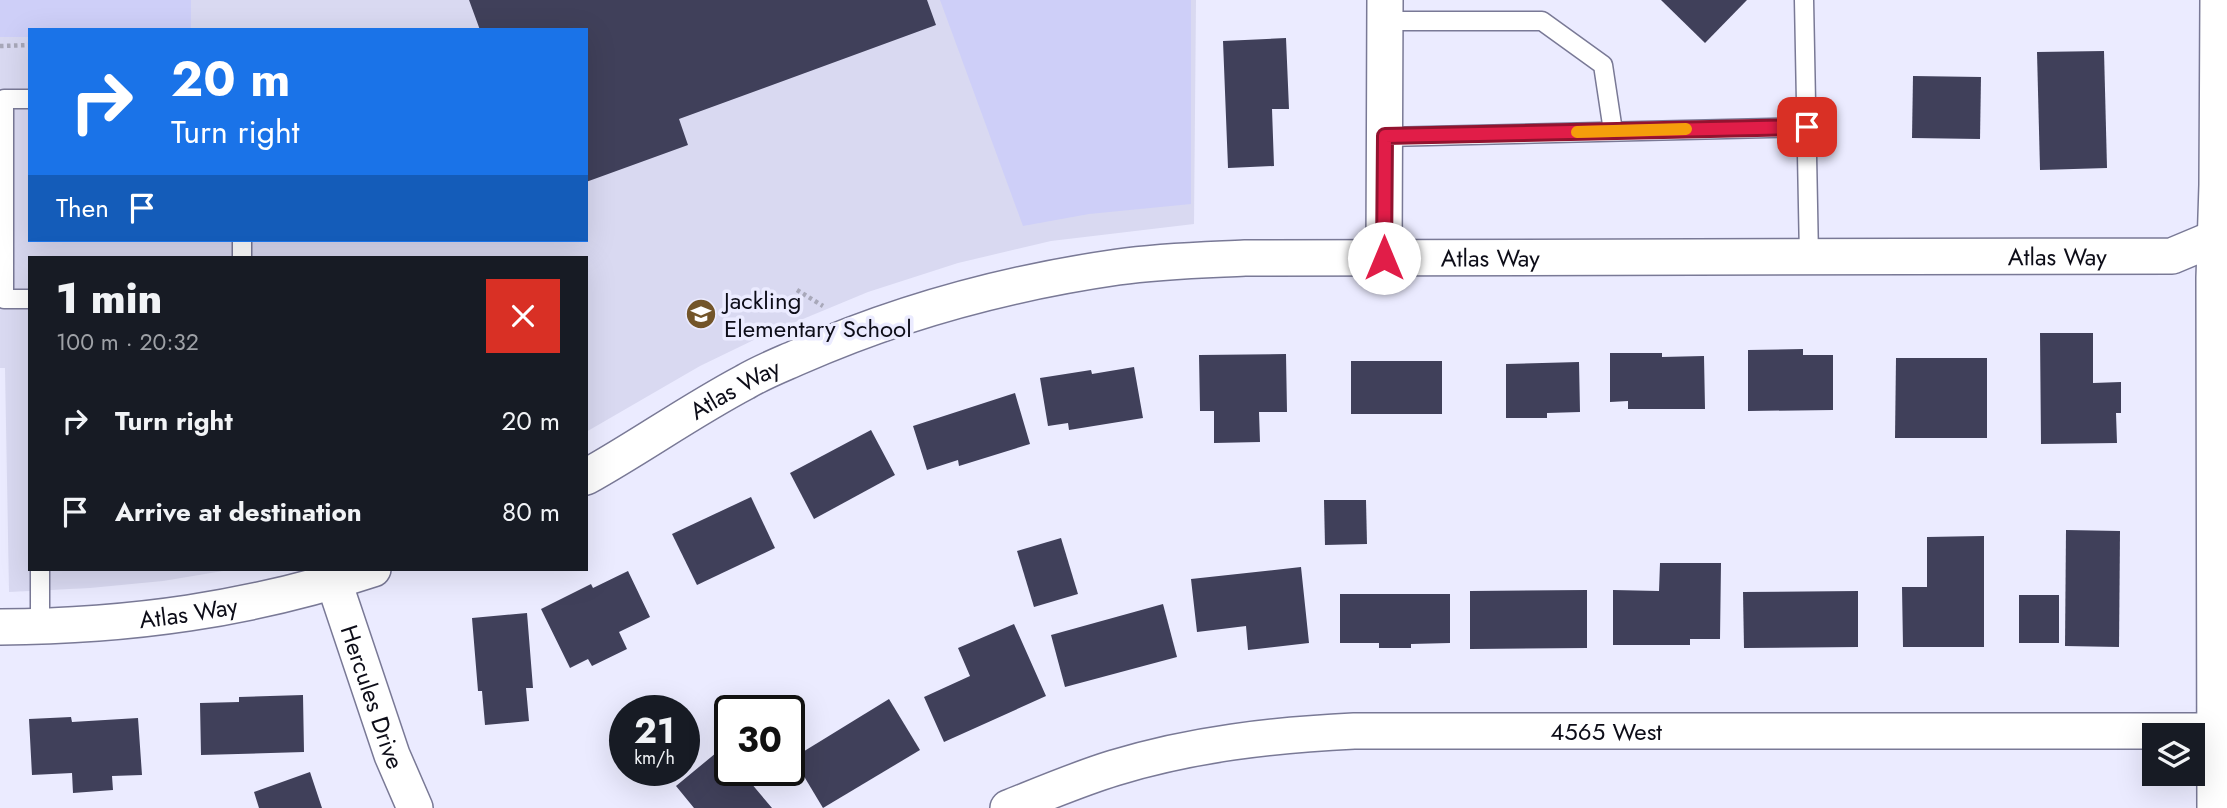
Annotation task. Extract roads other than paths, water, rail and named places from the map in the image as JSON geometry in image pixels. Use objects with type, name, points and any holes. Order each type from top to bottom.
[{"type":"street","points":[[2215,808],[2214,278],[2222,236],[2218,0]]},
{"type":"street","points":[[1384,258],[1385,11]]},
{"type":"street","name":"Atlas Way","points":[[588,476],[748,380],[862,330],[925,309],[1014,286],[1121,267],[1245,258],[2172,256],[2222,236]]},
{"type":"street","name":"Atlas Way","points":[[0,627],[40,627],[174,617],[230,607],[333,575],[360,571]]},
{"type":"street","name":"Hercules Drive","points":[[333,575],[392,755],[415,808]]},
{"type":"street","name":"4565 West","points":[[1008,808],[1062,798],[1113,768],[1163,754],[1262,737],[1308,733],[2214,731]]},
{"type":"lane","points":[[1804,0],[1809,257]]},
{"type":"lane","points":[[1385,11],[1542,21],[1603,65],[1613,131]]},
{"type":"lane","points":[[28,99],[4,99],[4,299],[28,299]]},
{"type":"lane","points":[[1385,136],[1807,127]]},
{"type":"lane","points":[[40,571],[40,627]]},
{"type":"place","name":"Jackling Elementary School","points":[[701,314]]}]
